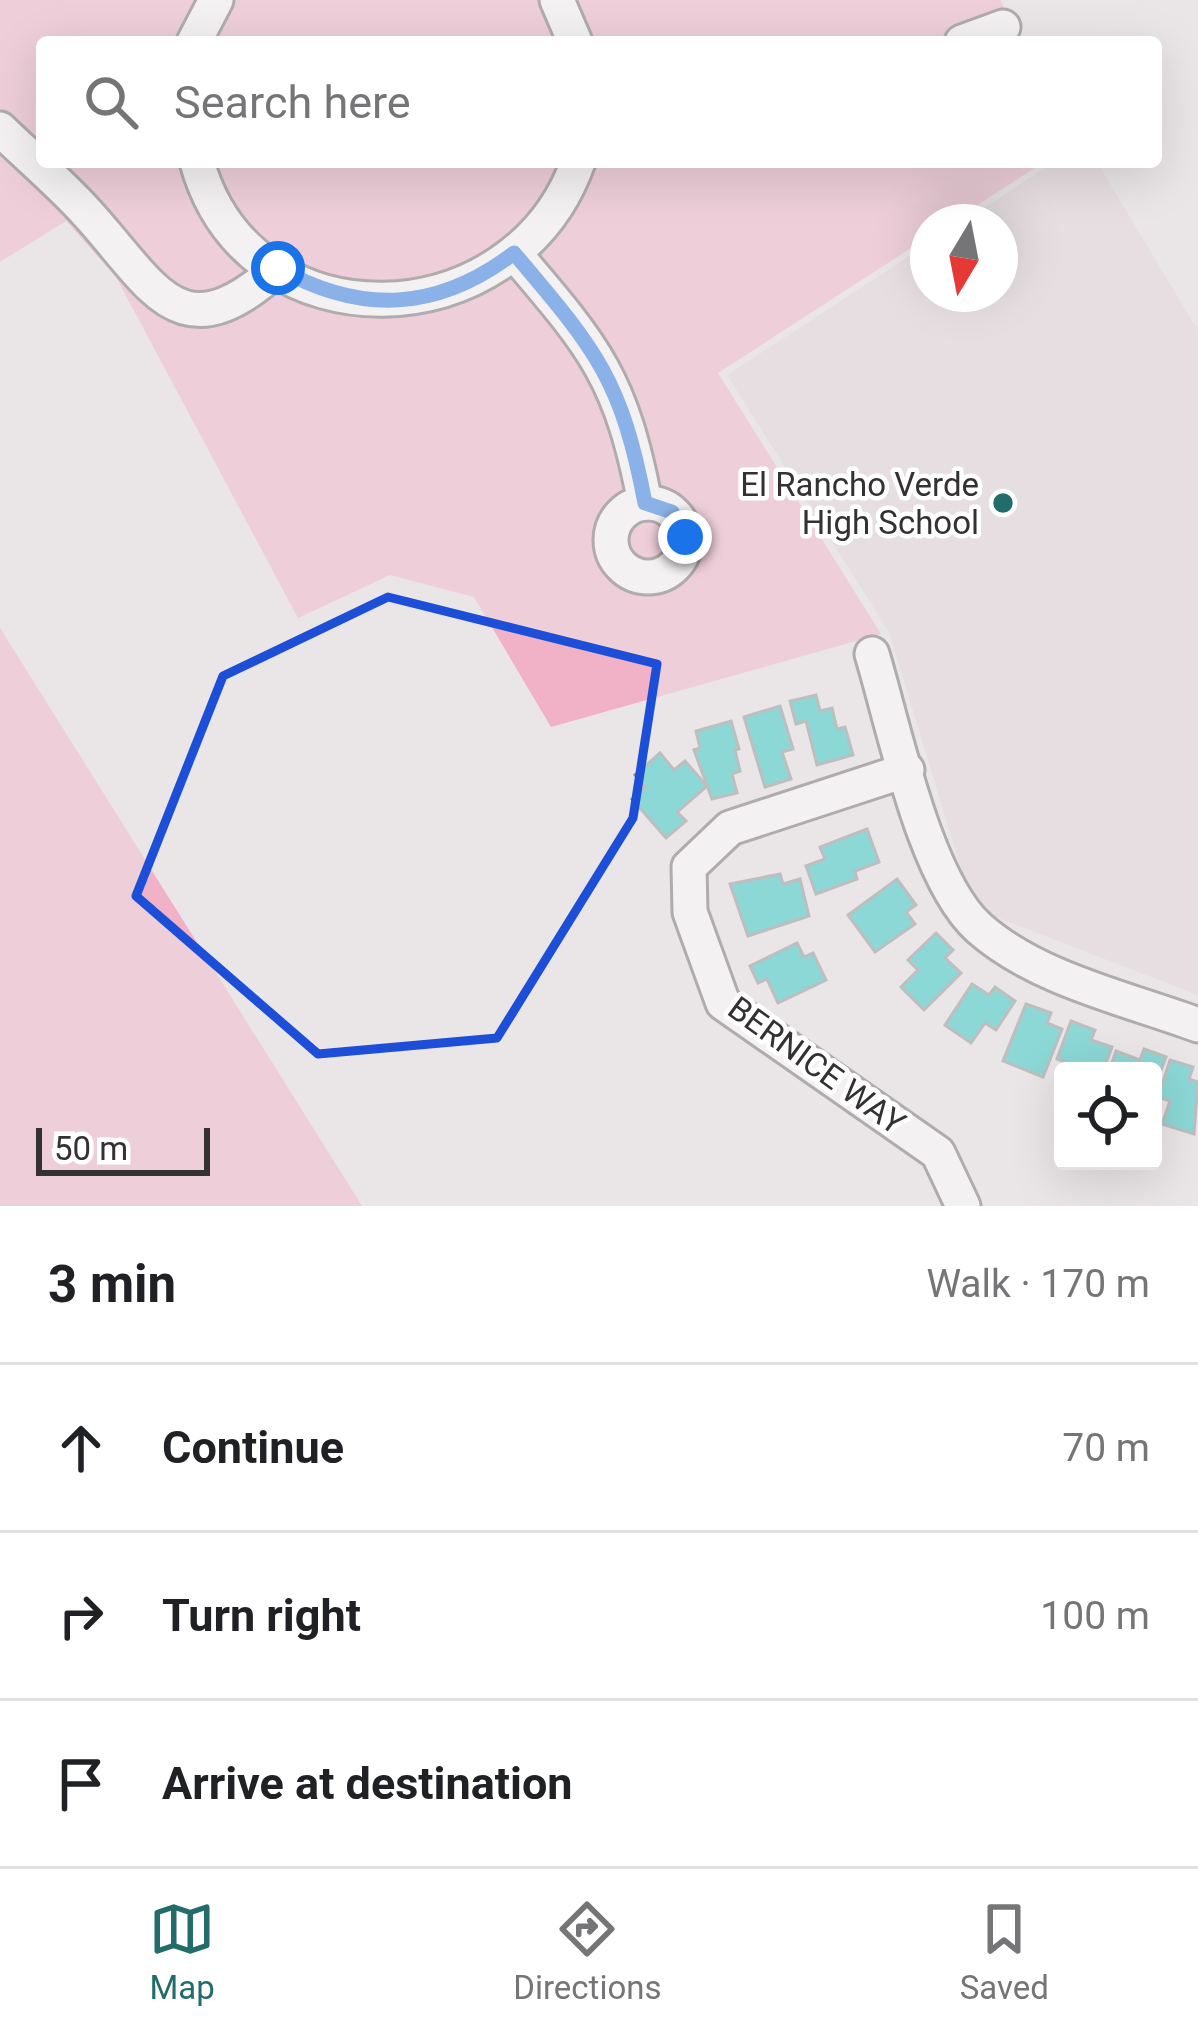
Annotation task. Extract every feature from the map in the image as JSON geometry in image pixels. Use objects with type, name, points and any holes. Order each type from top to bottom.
[{"type":"street","points":[[197,36],[216,0]]},
{"type":"street","points":[[556,0],[572,36]]},
{"type":"street","points":[[978,36],[1003,27]]},
{"type":"street","points":[[0,129],[36,164]]},
{"type":"street","points":[[40,168],[86,212],[148,285],[171,302],[209,310],[239,303],[278,268]]},
{"type":"street","points":[[199,168],[205,192],[254,254],[322,293],[400,303],[476,282],[514,253],[538,234],[575,168]]},
{"type":"street","points":[[514,253],[590,343],[617,389],[645,503]]},
{"type":"street","points":[[872,654],[938,868],[978,927],[1042,967],[1198,1025]]},
{"type":"street","name":"BERNICE WAY","points":[[907,770],[730,828],[689,867],[689,911],[723,1003],[938,1153],[963,1206]]},
{"type":"highlighted area","points":[[388,597],[657,664],[633,818],[497,1038],[318,1054],[136,896],[223,676]]},
{"type":"shaded area","points":[[0,0],[1000,0],[1021,36],[36,36],[36,168],[1035,168],[979,204],[910,204],[910,249],[718,373],[881,634],[551,727],[474,597],[390,575],[298,618],[116,277],[66,221],[0,262]]},
{"type":"shaded area","name":"El Rancho Verde High School","points":[[1045,168],[1101,168],[1198,331],[1198,995],[973,908],[889,632],[727,375],[910,256],[910,312],[1018,312],[1018,204],[990,204]]},
{"type":"shaded area","points":[[0,628],[362,1206],[0,1206]]},
{"type":"building","points":[[816,695],[820,711],[832,708],[837,729],[845,727],[853,755],[817,765],[806,721],[796,724],[790,701]]},
{"type":"building","points":[[780,706],[793,749],[782,752],[791,779],[765,787],[744,717]]},
{"type":"building","points":[[731,721],[739,749],[735,750],[740,771],[732,774],[737,793],[712,799],[694,750],[700,748],[696,731]]},
{"type":"building","points":[[660,753],[674,770],[685,761],[707,786],[677,812],[686,821],[666,838],[632,799],[645,787],[635,775]]},
{"type":"building","points":[[867,829],[879,862],[855,871],[857,879],[816,894],[806,866],[825,859],[820,847]]},
{"type":"building","points":[[780,874],[783,884],[800,879],[809,916],[748,936],[730,884]]},
{"type":"building","points":[[897,879],[916,905],[906,912],[915,924],[875,952],[848,915]]},
{"type":"building","points":[[936,933],[953,950],[945,958],[961,973],[924,1010],[901,987],[918,970],[908,960]]},
{"type":"building","points":[[797,943],[804,957],[813,953],[826,980],[778,1003],[767,979],[758,983],[750,966]]},
{"type":"building","points":[[972,984],[989,995],[995,987],[1015,1001],[996,1030],[985,1023],[971,1043],[945,1025]]},
{"type":"building","points":[[1026,1004],[1051,1013],[1047,1023],[1062,1029],[1043,1077],[1003,1061]]},
{"type":"building","points":[[1071,1021],[1095,1030],[1091,1040],[1112,1047],[1106,1062],[1057,1059]]},
{"type":"building","points":[[1144,1049],[1166,1057],[1162,1068],[1162,1062],[1112,1062],[1116,1051],[1140,1060]]},
{"type":"building","points":[[1170,1060],[1193,1067],[1189,1079],[1198,1082],[1194,1134],[1162,1124],[1170,1101],[1162,1098]]},
{"type":"place","name":"El Rancho Verde High School","points":[[1003,503]]},
{"type":"route","points":[[278,268],[322,293],[400,303],[476,282],[514,253],[590,343],[617,389],[632,434],[645,503],[672,512],[685,537]]}]
